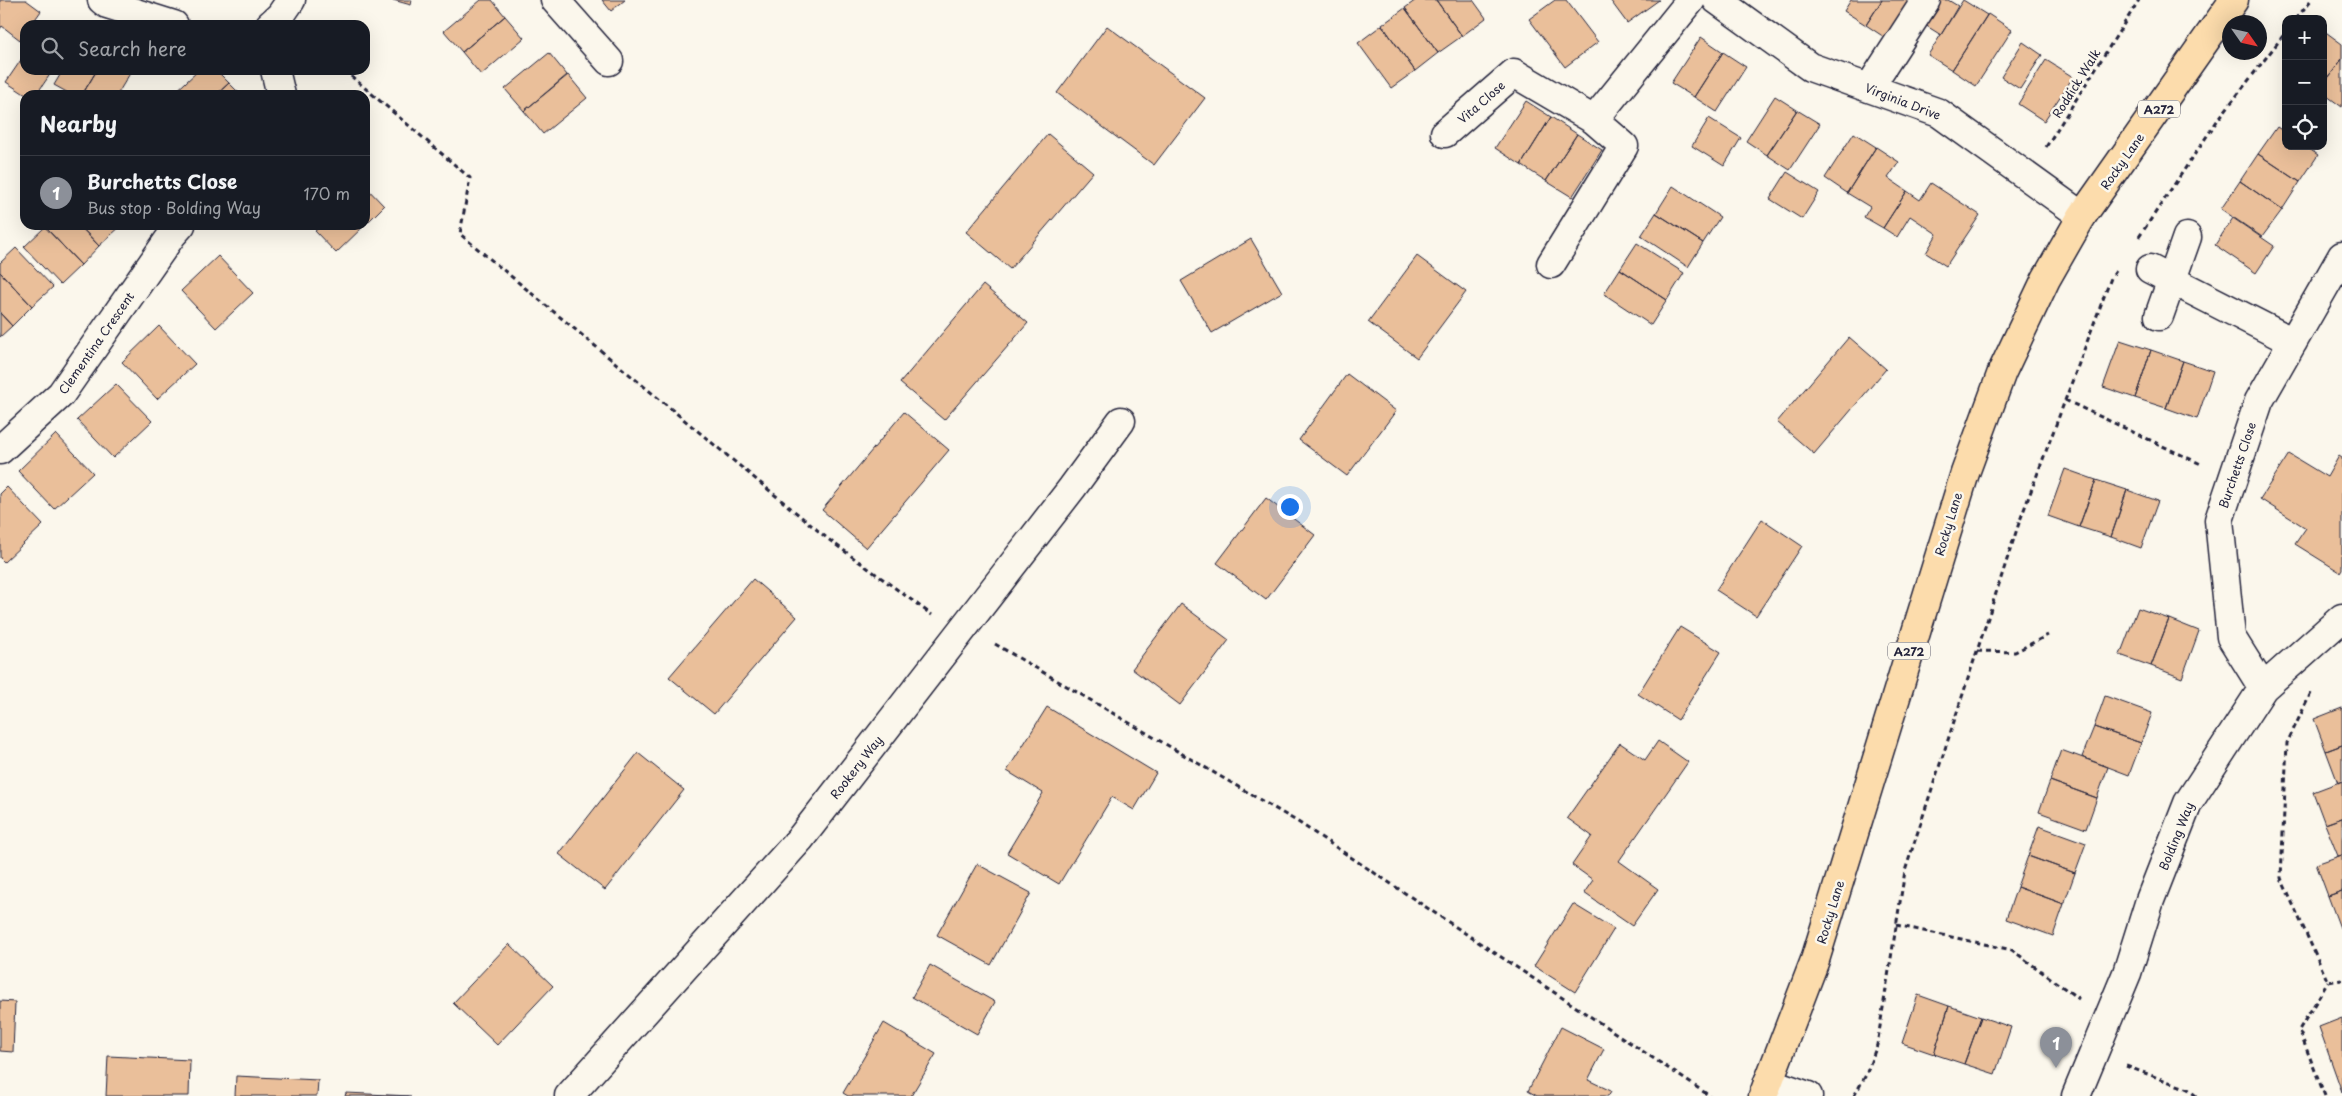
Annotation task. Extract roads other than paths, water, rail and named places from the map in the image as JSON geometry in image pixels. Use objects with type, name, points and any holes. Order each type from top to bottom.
[{"type":"highway","name":"Rocky Lane","points":[[1765,1089],[1815,960],[1964,473],[2010,356],[2046,279],[2082,216],[2234,0]]},
{"type":"street","points":[[102,0],[107,4],[158,20]]},
{"type":"street","points":[[276,20],[290,0]]},
{"type":"street","points":[[555,0],[609,62]]},
{"type":"street","points":[[1594,120],[1691,0]]},
{"type":"street","name":"Virginia Drive","points":[[1717,0],[1810,67],[1940,113],[2082,216]]},
{"type":"street","points":[[1869,88],[1926,0]]},
{"type":"street","name":"Vita Close","points":[[1445,133],[1514,73],[1594,120],[1624,146],[1551,264]]},
{"type":"street","points":[[276,75],[280,90]]},
{"type":"street","name":"Clementina Crescent","points":[[0,450],[61,394],[176,230]]},
{"type":"street","points":[[2159,316],[2161,273],[2187,237]]},
{"type":"street","name":"Burchetts Close","points":[[2263,688],[2231,637],[2219,520],[2259,401],[2342,256]]},
{"type":"street","points":[[2161,273],[2293,342]]},
{"type":"street","name":"Rookery Way","points":[[569,1096],[800,840],[1072,488],[1121,421]]},
{"type":"street","name":"Bolding Way","points":[[2076,1096],[2126,973],[2150,900],[2188,803],[2263,688],[2342,618]]},
{"type":"street","points":[[1765,1089],[1808,1096]]},
{"type":"place","name":"Burchetts Close","points":[[2056,1068]]}]
